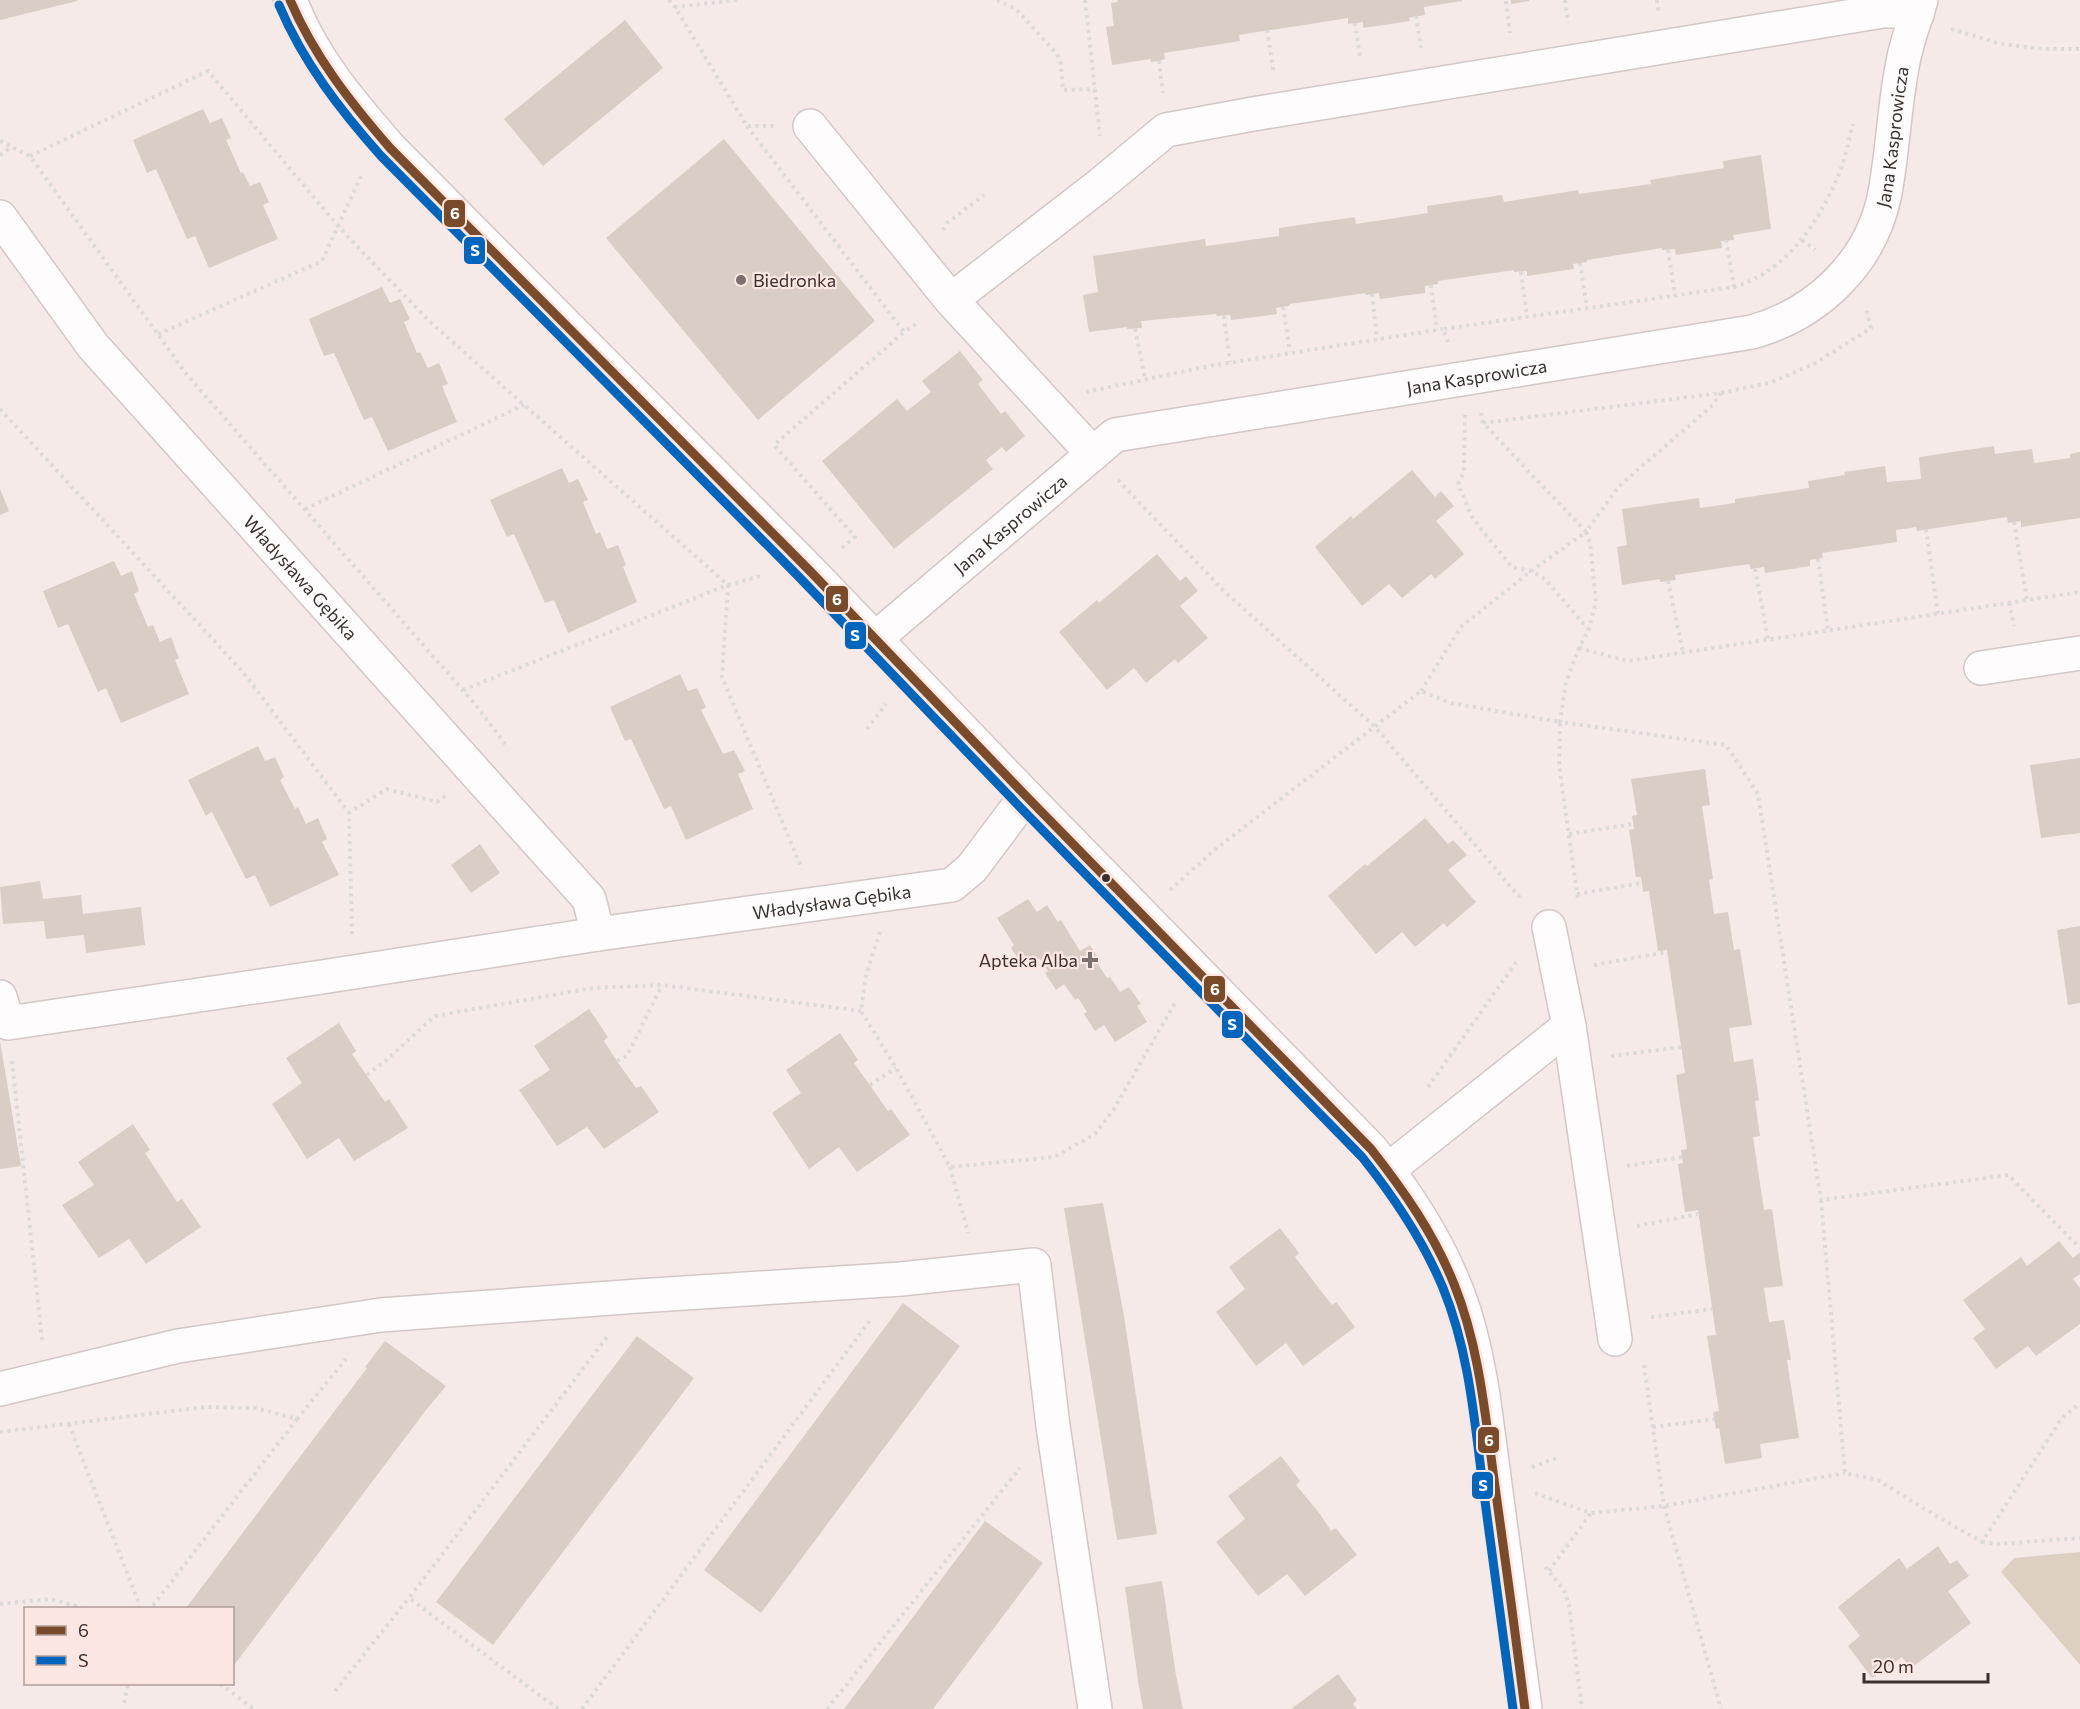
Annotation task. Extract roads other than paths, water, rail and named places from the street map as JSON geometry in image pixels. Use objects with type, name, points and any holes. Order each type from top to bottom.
[{"type":"street","points":[[290,0],[303,31],[328,73],[380,136],[876,638],[1026,796],[1371,1149],[1400,1185],[1446,1264],[1463,1306],[1475,1350],[1525,1709]]},
{"type":"street","points":[[960,293],[1101,184],[1166,130],[1883,11],[1904,11],[1915,20]]},
{"type":"street","name":"Jana Kasprowicza","points":[[876,638],[1114,435],[1469,396],[1752,332],[1786,320],[1816,302],[1830,290],[1863,250],[1878,218],[1887,183],[1903,60],[1915,20]]},
{"type":"street","points":[[810,126],[960,293],[1093,454]]},
{"type":"street","name":"Władysława Gębika","points":[[0,217],[93,346],[589,899],[598,934]]},
{"type":"street","points":[[1981,668],[2080,653]]},
{"type":"street","name":"Władysława Gębika","points":[[4,1010],[322,977],[598,934],[952,885],[972,868],[1026,796]]},
{"type":"street","points":[[1549,927],[1569,1026],[1615,1339]]},
{"type":"street","points":[[1388,1170],[1569,1026]]},
{"type":"street","points":[[0,1389],[178,1346],[381,1315],[901,1279],[1034,1265],[1053,1426],[1095,1709]]},
{"type":"place","name":"Biedronka","points":[[741,280]]},
{"type":"place","name":"Apteka Alba","points":[[1090,960]]}]
